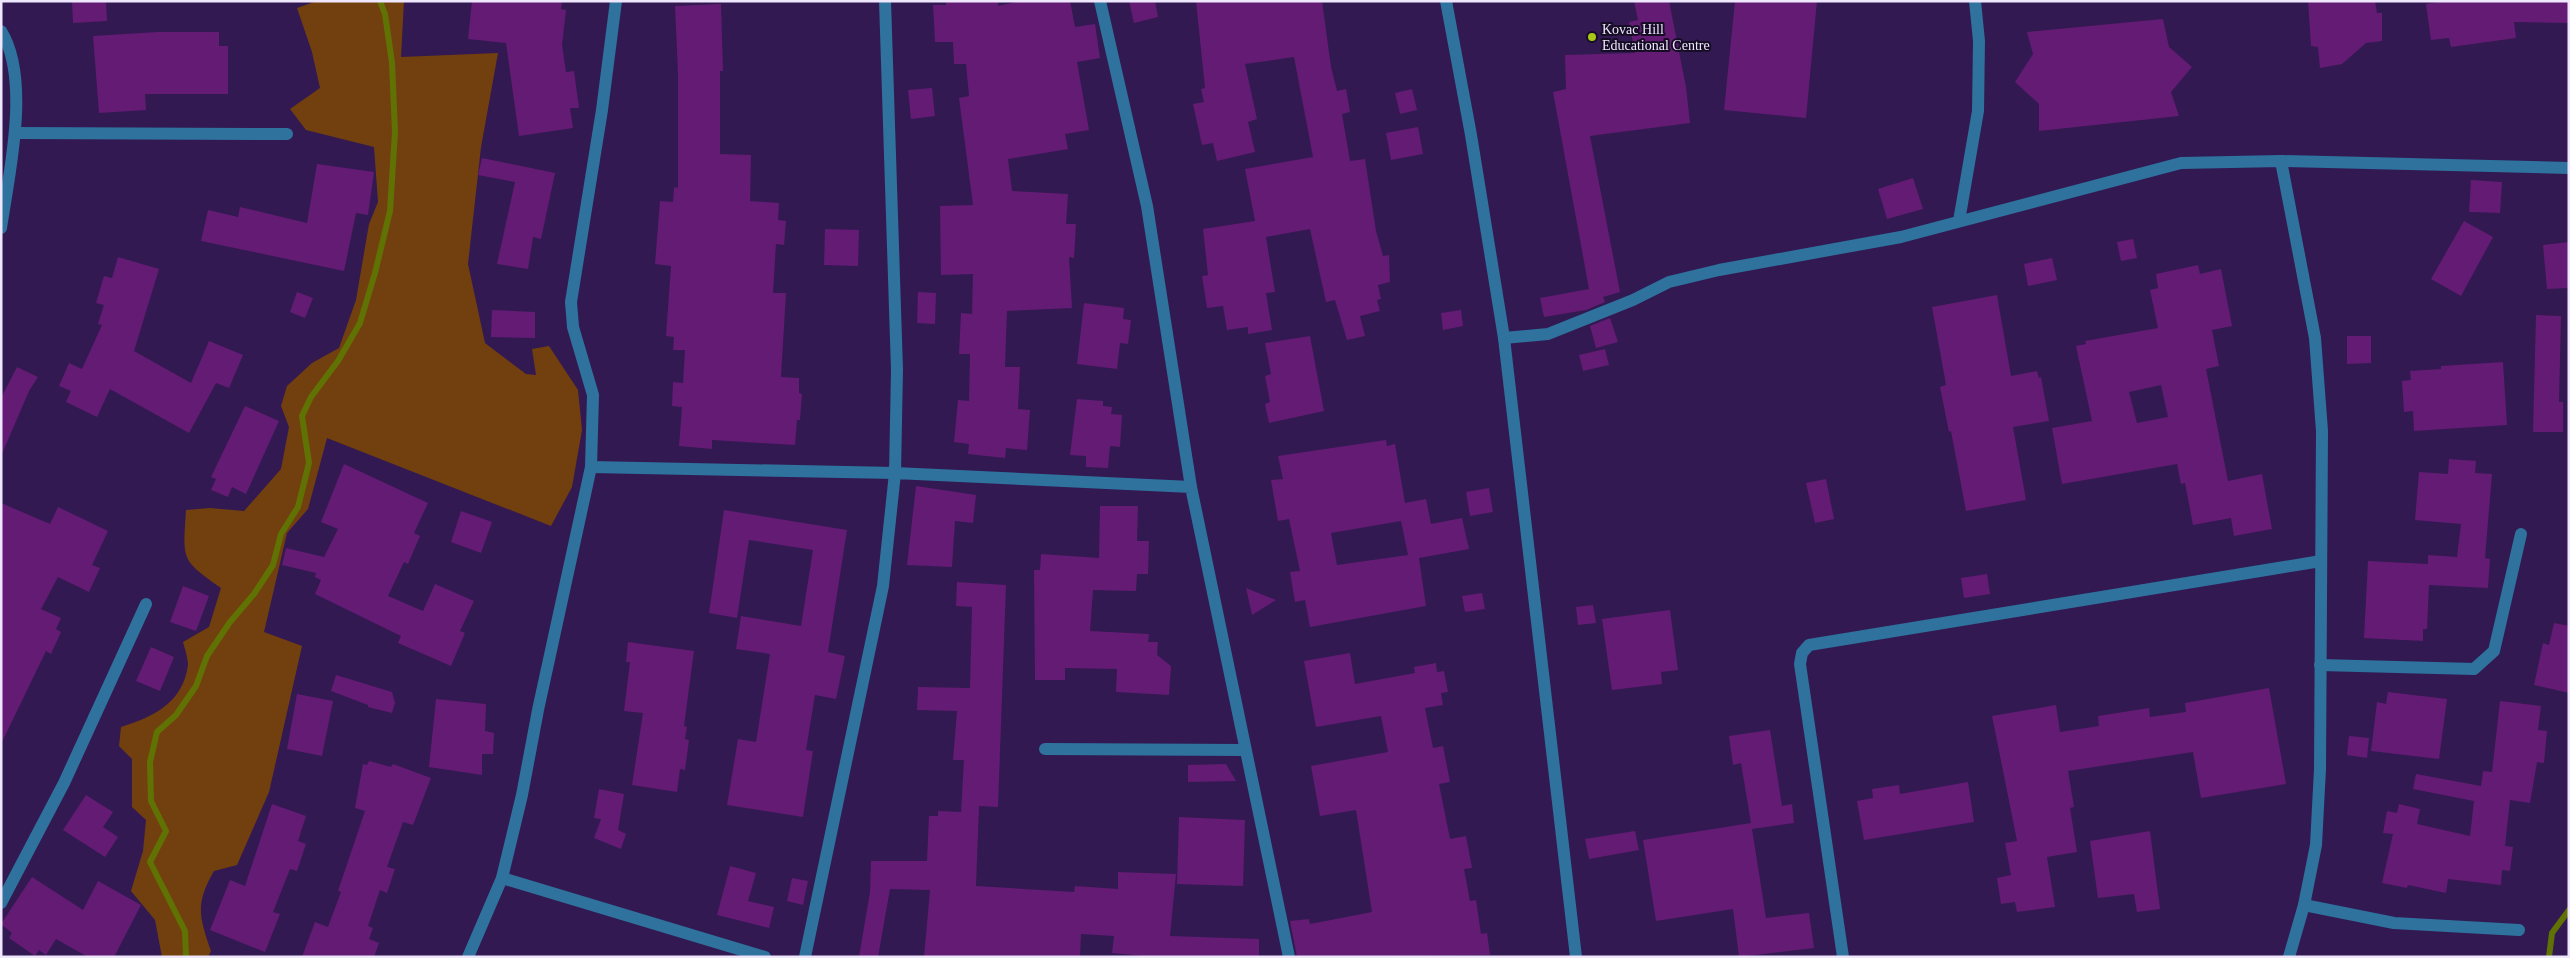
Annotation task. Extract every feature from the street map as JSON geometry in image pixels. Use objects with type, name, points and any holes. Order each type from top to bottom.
[{"type":"street","points":[[468,957],[502,878],[522,795],[538,710],[592,467],[593,394],[573,327],[572,302],[602,110],[616,1]]},
{"type":"street","points":[[805,957],[882,586],[895,474],[897,370],[885,1]]},
{"type":"street","points":[[1100,1],[1147,206],[1191,487],[1289,957]]},
{"type":"street","points":[[1446,1],[1471,134],[1504,338],[1576,957]]},
{"type":"street","points":[[1959,221],[1978,111],[1980,41],[1975,1]]},
{"type":"street","points":[[1,31],[13,59],[16,133],[1,228]]},
{"type":"street","points":[[16,133],[287,134]]},
{"type":"street","points":[[1504,338],[1548,334],[1633,300],[1669,282],[1719,270],[1901,237],[2181,164],[2281,161],[2569,168]]},
{"type":"street","points":[[2281,161],[2315,338],[2322,432],[2320,769],[2316,845],[2304,905],[2289,957]]},
{"type":"street","points":[[592,467],[895,474],[1191,487]]},
{"type":"street","points":[[2320,665],[2474,669],[2486,661],[2494,651],[2521,534]]},
{"type":"street","points":[[1843,957],[1800,664],[1802,653],[1810,645],[2321,561]]},
{"type":"street","points":[[1,903],[64,783],[146,604]]},
{"type":"street","points":[[1045,749],[1245,750]]},
{"type":"street","points":[[502,878],[765,957]]},
{"type":"street","points":[[2304,905],[2394,923],[2519,930]]},
{"type":"shaded area","points":[[317,1],[404,1],[401,57],[498,53],[481,147],[468,264],[485,343],[526,374],[536,375],[532,349],[549,346],[578,390],[582,430],[572,487],[551,526],[327,438],[308,509],[287,533],[264,632],[302,646],[269,792],[237,865],[214,871],[204,892],[201,910],[211,951],[208,957],[162,957],[155,920],[131,891],[143,851],[146,820],[132,807],[132,759],[119,746],[121,727],[155,713],[173,699],[185,678],[188,665],[183,642],[209,627],[221,588],[198,571],[187,557],[184,539],[186,510],[210,508],[244,511],[281,469],[289,427],[281,406],[287,386],[312,363],[339,348],[356,300],[369,224],[378,202],[374,147],[306,130],[290,109],[320,88],[312,52],[297,8]]},
{"type":"building","points":[[106,1],[107,21],[73,23],[72,2]]},
{"type":"building","points":[[472,1],[562,1],[561,9],[566,10],[562,45],[566,72],[574,71],[579,108],[570,108],[573,128],[519,136],[506,43],[468,39]]},
{"type":"building","points":[[946,1],[998,1],[998,6],[1022,1],[1070,1],[1075,27],[1095,24],[1100,58],[1077,62],[1089,130],[1065,134],[1068,149],[1008,159],[1012,191],[1068,194],[1066,224],[1076,224],[1074,258],[1069,257],[1072,308],[1007,311],[1005,367],[1020,367],[1018,409],[1030,410],[1027,450],[1006,448],[1005,458],[968,454],[969,444],[954,442],[958,400],[969,401],[970,354],[959,354],[961,313],[972,314],[973,274],[941,275],[940,206],[973,205],[959,98],[969,96],[966,64],[954,64],[953,42],[935,42],[933,5],[946,5]]},
{"type":"building","points":[[1129,1],[1155,1],[1158,17],[1134,23]]},
{"type":"building","points":[[1196,1],[1322,1],[1331,67],[1337,91],[1346,89],[1350,112],[1342,114],[1350,161],[1365,159],[1376,231],[1383,256],[1389,255],[1390,282],[1378,285],[1381,299],[1377,300],[1380,311],[1360,316],[1365,336],[1347,340],[1335,300],[1326,302],[1310,229],[1266,237],[1275,292],[1266,293],[1272,330],[1248,334],[1248,327],[1227,330],[1223,306],[1207,308],[1202,276],[1208,275],[1203,229],[1255,221],[1245,169],[1313,157],[1294,57],[1245,64],[1257,119],[1248,122],[1255,152],[1217,161],[1213,143],[1202,145],[1193,104],[1204,102],[1201,89],[1205,88]]},
{"type":"building","points":[[1634,1],[1669,1],[1686,87],[1690,123],[1590,136],[1620,292],[1603,297],[1605,302],[1586,310],[1544,317],[1540,298],[1589,289],[1553,92],[1566,89],[1565,55],[1635,53],[1629,22],[1638,20]]},
{"type":"building","points":[[1735,1],[1817,1],[1806,118],[1724,110]]},
{"type":"building","points":[[2308,1],[2375,1],[2377,13],[2382,13],[2382,41],[2366,43],[2342,64],[2320,68],[2318,47],[2311,46]]},
{"type":"building","points":[[2445,1],[2569,1],[2569,23],[2514,22],[2516,38],[2451,47],[2449,38],[2431,40],[2426,4]]},
{"type":"building","points":[[721,4],[723,71],[720,71],[720,154],[751,155],[750,201],[779,203],[778,220],[786,221],[784,245],[776,244],[773,293],[786,293],[781,377],[799,378],[799,393],[802,394],[800,420],[797,420],[795,445],[712,440],[712,449],[679,446],[682,407],[672,406],[673,382],[683,383],[685,350],[673,350],[674,337],[666,336],[671,266],[655,264],[660,201],[673,202],[674,187],[678,188],[678,73],[675,6]]},
{"type":"building","points":[[2163,19],[2169,47],[2192,67],[2171,92],[2179,116],[2039,131],[2039,104],[2015,82],[2033,54],[2027,32]]},
{"type":"building","points":[[158,32],[219,32],[219,46],[228,46],[228,94],[145,94],[146,110],[99,113],[93,36]]},
{"type":"building","points":[[932,88],[935,116],[911,119],[908,90]]},
{"type":"building","points":[[1412,89],[1417,110],[1400,114],[1395,93]]},
{"type":"building","points":[[1418,127],[1423,154],[1391,160],[1386,133]]},
{"type":"building","points":[[482,158],[555,173],[541,239],[533,237],[528,269],[497,264],[515,182],[478,175]]},
{"type":"building","points":[[317,164],[374,172],[368,215],[356,213],[344,271],[201,241],[208,210],[238,217],[240,207],[307,223]]},
{"type":"building","points":[[1913,178],[1923,209],[1887,219],[1878,189]]},
{"type":"building","points":[[2471,180],[2502,182],[2500,213],[2469,212]]},
{"type":"building","points":[[2464,221],[2493,237],[2461,296],[2431,279]]},
{"type":"building","points":[[825,229],[859,230],[858,266],[824,265]]},
{"type":"building","points":[[2133,239],[2137,258],[2121,261],[2117,242]]},
{"type":"building","points":[[2569,242],[2569,288],[2547,289],[2543,245]]},
{"type":"building","points":[[118,257],[159,269],[134,351],[191,383],[209,341],[243,355],[229,388],[216,383],[189,433],[110,389],[97,417],[66,402],[71,391],[59,386],[69,363],[82,369],[102,325],[98,324],[104,305],[96,303],[104,276],[112,278]]},
{"type":"building","points":[[2052,258],[2057,280],[2028,286],[2024,264]]},
{"type":"building","points":[[2198,265],[2200,274],[2221,269],[2232,326],[2212,330],[2219,366],[2206,369],[2228,481],[2262,474],[2272,529],[2234,536],[2231,518],[2193,525],[2185,483],[2181,484],[2177,464],[2062,484],[2052,428],[2092,421],[2076,346],[2086,344],[2085,341],[2158,328],[2150,290],[2158,288],[2156,274]],"holes":[[[2161,385],[2168,417],[2137,423],[2129,392]]]},
{"type":"building","points":[[297,292],[313,298],[305,318],[290,312]]},
{"type":"building","points":[[918,292],[936,293],[935,324],[917,323]]},
{"type":"building","points":[[1997,295],[2011,376],[2037,371],[2039,378],[2041,377],[2049,421],[2013,427],[2026,500],[1966,511],[1951,431],[1949,432],[1940,387],[1946,385],[1932,307]]},
{"type":"building","points":[[1084,303],[1124,308],[1123,319],[1131,320],[1128,344],[1120,343],[1117,369],[1077,364]]},
{"type":"building","points":[[492,310],[535,312],[535,338],[491,337]]},
{"type":"building","points":[[1461,310],[1463,326],[1443,330],[1441,313]]},
{"type":"building","points":[[2536,315],[2561,316],[2559,402],[2563,402],[2563,432],[2533,432]]},
{"type":"building","points":[[1610,318],[1618,342],[1596,348],[1590,326]]},
{"type":"building","points":[[1310,336],[1324,411],[1269,423],[1265,404],[1270,402],[1265,376],[1271,374],[1265,343]]},
{"type":"building","points":[[2347,336],[2371,336],[2371,363],[2347,364]]},
{"type":"building","points":[[1605,349],[1609,365],[1583,371],[1579,355]]},
{"type":"building","points":[[2503,362],[2507,425],[2414,431],[2413,411],[2404,412],[2402,381],[2411,380],[2410,371],[2441,369],[2441,366]]},
{"type":"building","points":[[17,367],[38,377],[29,391],[1,456],[1,398]]},
{"type":"building","points":[[1077,399],[1103,401],[1103,406],[1112,407],[1111,414],[1122,415],[1120,447],[1110,446],[1108,468],[1086,467],[1086,456],[1070,455]]},
{"type":"building","points":[[245,406],[279,421],[246,494],[232,487],[228,497],[211,490],[216,479],[211,477]]},
{"type":"building","points":[[1386,440],[1387,446],[1395,444],[1405,503],[1426,499],[1431,524],[1462,518],[1469,549],[1419,558],[1426,606],[1310,627],[1305,600],[1295,602],[1290,572],[1300,571],[1289,519],[1278,521],[1271,480],[1283,479],[1278,456]],"holes":[[[1401,521],[1408,555],[1337,565],[1331,533]]]},
{"type":"building","points":[[2449,459],[2476,461],[2475,473],[2492,474],[2485,558],[2490,559],[2488,588],[2429,585],[2427,629],[2423,629],[2423,641],[2364,638],[2368,561],[2428,564],[2428,555],[2457,557],[2461,524],[2415,520],[2419,472],[2448,474]]},
{"type":"building","points":[[344,464],[428,503],[414,533],[420,536],[408,564],[404,562],[388,596],[423,611],[435,584],[474,601],[460,631],[465,633],[451,666],[398,643],[401,636],[315,594],[321,580],[315,577],[316,573],[282,565],[286,548],[324,557],[338,529],[321,522]]},
{"type":"building","points":[[1826,479],[1834,519],[1815,523],[1806,483]]},
{"type":"building","points":[[916,486],[976,495],[973,523],[955,521],[952,567],[907,565]]},
{"type":"building","points":[[1489,488],[1493,512],[1470,516],[1466,492]]},
{"type":"building","points":[[1,503],[50,524],[58,507],[108,531],[92,565],[100,568],[89,592],[58,577],[41,609],[61,618],[56,629],[61,632],[51,654],[46,651],[1,744]]},
{"type":"building","points":[[1100,506],[1138,506],[1137,541],[1149,541],[1148,574],[1137,574],[1136,591],[1093,590],[1090,631],[1149,634],[1148,642],[1158,642],[1157,655],[1171,666],[1169,695],[1116,692],[1117,669],[1065,668],[1065,680],[1035,680],[1034,570],[1040,570],[1041,554],[1099,558]]},
{"type":"building","points":[[724,510],[847,530],[828,652],[845,656],[836,699],[815,695],[806,750],[813,751],[803,817],[727,805],[738,739],[756,742],[770,654],[736,649],[741,616],[801,626],[813,550],[749,540],[737,618],[709,613]]},
{"type":"building","points":[[461,511],[492,522],[481,553],[451,542]]},
{"type":"building","points":[[1987,574],[1990,594],[1964,598],[1961,578]]},
{"type":"building","points":[[957,582],[1006,585],[998,807],[979,806],[976,886],[1074,892],[1075,886],[1118,889],[1118,872],[1176,874],[1170,936],[1259,939],[1259,957],[1155,957],[1112,953],[1114,936],[1081,934],[1080,957],[924,957],[930,890],[890,889],[878,957],[859,957],[870,892],[871,861],[927,861],[929,816],[938,816],[938,811],[961,812],[964,760],[953,760],[957,711],[917,710],[918,687],[970,688],[972,607],[956,606]]},
{"type":"building","points":[[183,586],[209,596],[196,631],[170,622]]},
{"type":"building","points":[[1246,588],[1276,600],[1252,615]]},
{"type":"building","points":[[1482,593],[1485,609],[1465,612],[1462,596]]},
{"type":"building","points":[[1593,605],[1596,623],[1578,625],[1576,607]]},
{"type":"building","points":[[1670,610],[1678,670],[1661,672],[1662,684],[1612,690],[1602,619]]},
{"type":"building","points":[[2554,623],[2569,626],[2569,693],[2534,685],[2543,643],[2549,645]]},
{"type":"building","points":[[628,642],[694,651],[684,726],[687,727],[685,739],[689,740],[685,770],[680,769],[677,792],[632,785],[643,713],[624,711],[630,662],[626,662]]},
{"type":"building","points":[[151,647],[174,657],[160,691],[136,681]]},
{"type":"building","points":[[1350,653],[1355,684],[1415,673],[1414,667],[1436,663],[1437,672],[1444,671],[1448,692],[1441,693],[1443,705],[1425,708],[1433,748],[1443,746],[1450,782],[1439,784],[1450,839],[1466,836],[1472,868],[1464,869],[1470,901],[1476,900],[1481,934],[1487,933],[1490,955],[1297,957],[1290,921],[1309,919],[1310,924],[1372,912],[1356,810],[1320,816],[1311,766],[1388,752],[1381,716],[1316,727],[1304,661]]},
{"type":"building","points":[[336,675],[392,692],[395,703],[392,713],[368,707],[368,705],[331,691]]},
{"type":"building","points":[[2269,688],[2286,784],[2201,798],[2193,752],[2068,771],[2074,807],[2070,808],[2077,852],[2047,857],[2055,907],[2017,912],[2015,902],[2001,904],[1997,878],[2011,875],[2005,843],[2017,841],[1992,716],[2056,705],[2060,732],[2099,726],[2098,716],[2149,708],[2150,717],[2186,712],[2185,703]]},
{"type":"building","points":[[2388,692],[2447,699],[2439,759],[2371,751],[2377,702],[2386,704]]},
{"type":"building","points":[[297,694],[333,701],[322,756],[287,749]]},
{"type":"building","points":[[436,699],[486,704],[485,731],[494,733],[493,754],[482,754],[482,775],[429,767]]},
{"type":"building","points":[[2500,701],[2541,706],[2538,730],[2547,731],[2544,763],[2537,762],[2530,803],[2510,800],[2505,846],[2513,847],[2510,871],[2502,870],[2501,885],[2448,879],[2446,893],[2408,885],[2407,888],[2382,883],[2393,834],[2383,833],[2387,811],[2397,813],[2399,804],[2420,809],[2417,824],[2470,836],[2474,801],[2413,789],[2416,774],[2481,786],[2483,771],[2492,772]]},
{"type":"building","points":[[1770,730],[1782,806],[1792,804],[1794,823],[1752,829],[1766,918],[1809,913],[1814,948],[1739,957],[1733,909],[1656,921],[1643,840],[1751,823],[1741,763],[1733,765],[1729,736]]},
{"type":"building","points":[[2349,736],[2369,738],[2367,758],[2347,755]]},
{"type":"building","points":[[369,761],[391,767],[393,764],[431,778],[413,825],[403,822],[387,867],[395,869],[387,893],[380,890],[368,926],[373,928],[369,939],[379,943],[374,957],[302,957],[315,922],[328,927],[341,892],[338,891],[365,811],[355,808],[363,764],[367,765]]},
{"type":"building","points":[[1226,764],[1236,781],[1188,782],[1188,765]]},
{"type":"building","points":[[1968,782],[1974,822],[1864,840],[1857,801],[1873,798],[1872,789],[1899,785],[1900,794]]},
{"type":"building","points":[[599,789],[624,794],[618,830],[626,834],[621,849],[594,838],[601,819],[594,818]]},
{"type":"building","points":[[86,795],[113,812],[103,827],[118,837],[105,857],[63,830]]},
{"type":"building","points":[[272,804],[306,816],[298,841],[306,844],[297,871],[290,869],[273,912],[280,914],[265,952],[210,930],[230,880],[245,886]]},
{"type":"building","points":[[1179,817],[1245,820],[1243,886],[1177,884]]},
{"type":"building","points":[[1635,831],[1639,850],[1589,859],[1585,839]]},
{"type":"building","points":[[2150,831],[2160,909],[2137,912],[2134,894],[2098,898],[2090,841]]},
{"type":"building","points":[[730,866],[756,873],[748,901],[774,907],[769,928],[717,915]]},
{"type":"building","points":[[32,877],[83,910],[98,881],[141,905],[114,957],[88,957],[56,939],[46,955],[39,950],[35,956],[9,938],[12,933],[1,924]]},
{"type":"building","points":[[792,878],[808,881],[803,905],[787,901]]},
{"type":"waterway","points":[[186,957],[185,931],[150,862],[166,831],[151,801],[150,762],[157,732],[176,715],[196,686],[207,656],[230,622],[254,594],[273,565],[281,534],[298,507],[309,463],[302,416],[311,397],[338,361],[360,323],[375,273],[390,211],[395,132],[392,63],[385,14],[380,1]]},
{"type":"waterway","points":[[2549,957],[2552,933],[2569,910]]},
{"type":"place","name":"Kovac Hill Educational Centre","points":[[1592,37]]}]
